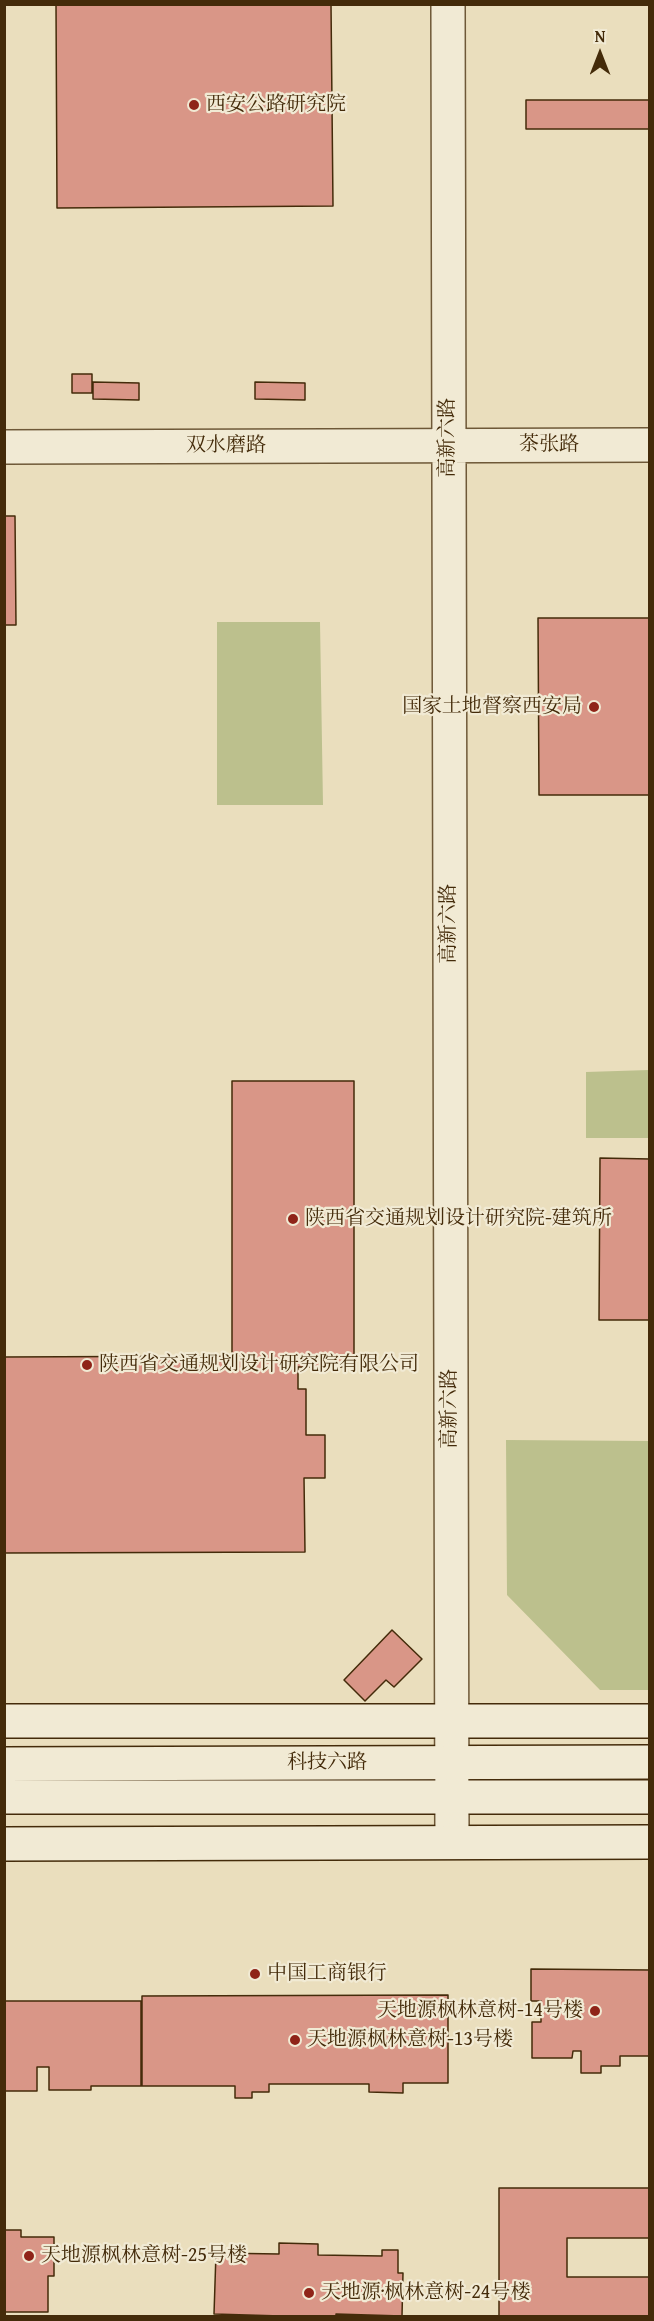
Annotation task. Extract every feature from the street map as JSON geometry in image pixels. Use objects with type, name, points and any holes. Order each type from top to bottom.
[{"type":"main road","name":"高新六路","points":[[448,4],[452,1842]]},
{"type":"main road","name":"茶张路","points":[[448,445],[650,445]]},
{"type":"main road","name":"双水磨路","points":[[4,447],[448,445]]},
{"type":"main road","points":[[4,1721],[650,1720]]},
{"type":"main road","name":"科技六路","points":[[4,1764],[650,1762]]},
{"type":"main road","name":"科技六路","points":[[4,1797],[650,1797]]},
{"type":"main road","points":[[4,1844],[650,1842]]},
{"type":"green space","points":[[217,622],[320,622],[323,805],[217,805]]},
{"type":"green space","points":[[649,1070],[649,1138],[586,1138],[586,1072]]},
{"type":"green space","points":[[506,1440],[649,1441],[649,1690],[600,1690],[507,1595]]},
{"type":"building","name":"西安公路研究院","points":[[56,4],[331,4],[333,206],[57,208]]},
{"type":"building","points":[[526,100],[650,100],[650,129],[526,129]]},
{"type":"building","points":[[72,374],[92,374],[92,393],[72,393]]},
{"type":"building","points":[[93,382],[139,383],[139,400],[93,399]]},
{"type":"building","points":[[255,382],[305,383],[305,400],[255,399]]},
{"type":"building","points":[[4,516],[15,516],[16,625],[4,625]]},
{"type":"building","name":"国家土地督察西安局","points":[[538,618],[650,618],[650,795],[539,795]]},
{"type":"building","name":"陕西省交通规划设计研究院-建筑所","points":[[232,1081],[354,1081],[354,1367],[298,1367],[298,1389],[306,1389],[306,1435],[325,1435],[325,1478],[304,1478],[305,1552],[4,1553],[4,1357],[232,1356]]},
{"type":"building","points":[[600,1158],[650,1159],[650,1320],[599,1320]]},
{"type":"building","points":[[392,1630],[422,1659],[394,1687],[386,1680],[365,1701],[344,1680]]},
{"type":"building","name":"天地源枫林意树-14号楼","points":[[531,1969],[650,1970],[650,2056],[620,2056],[620,2066],[601,2066],[601,2073],[581,2073],[581,2051],[573,2051],[572,2058],[532,2058],[532,2022],[541,2022],[541,2001],[531,2001]]},
{"type":"building","name":"天地源枫林意树-13号楼","points":[[448,1995],[448,2083],[403,2083],[403,2093],[369,2092],[369,2084],[269,2084],[269,2092],[252,2092],[252,2098],[235,2098],[235,2086],[142,2086],[142,1996]]},
{"type":"building","points":[[4,2001],[141,2001],[141,2086],[91,2086],[91,2090],[49,2090],[49,2067],[37,2067],[37,2091],[4,2091]]},
{"type":"building","points":[[499,2188],[650,2188],[650,2238],[567,2238],[567,2277],[650,2277],[650,2316],[499,2316]]},
{"type":"building","name":"天地源枫林意树-25号楼","points":[[4,2230],[21,2230],[21,2237],[54,2237],[54,2276],[48,2276],[48,2312],[4,2312]]},
{"type":"building","name":"天地源·枫林意树-24号楼","points":[[279,2243],[318,2244],[318,2255],[382,2256],[382,2250],[398,2250],[398,2273],[403,2273],[402,2316],[214,2314],[216,2253],[279,2254]]},
{"type":"place","name":"西安公路研究院","points":[[194,105]]},
{"type":"place","name":"国家土地督察西安局","points":[[594,707]]},
{"type":"place","name":"陕西省交通规划设计研究院-建筑所","points":[[293,1219]]},
{"type":"place","name":"陕西省交通规划设计研究院有限公司","points":[[87,1365]]},
{"type":"place","name":"中国工商银行","points":[[255,1974]]},
{"type":"place","name":"天地源枫林意树-14号楼","points":[[595,2011]]},
{"type":"place","name":"天地源枫林意树-13号楼","points":[[295,2040]]},
{"type":"place","name":"天地源枫林意树-25号楼","points":[[29,2256]]},
{"type":"place","name":"天地源·枫林意树-24号楼","points":[[309,2293]]}]
